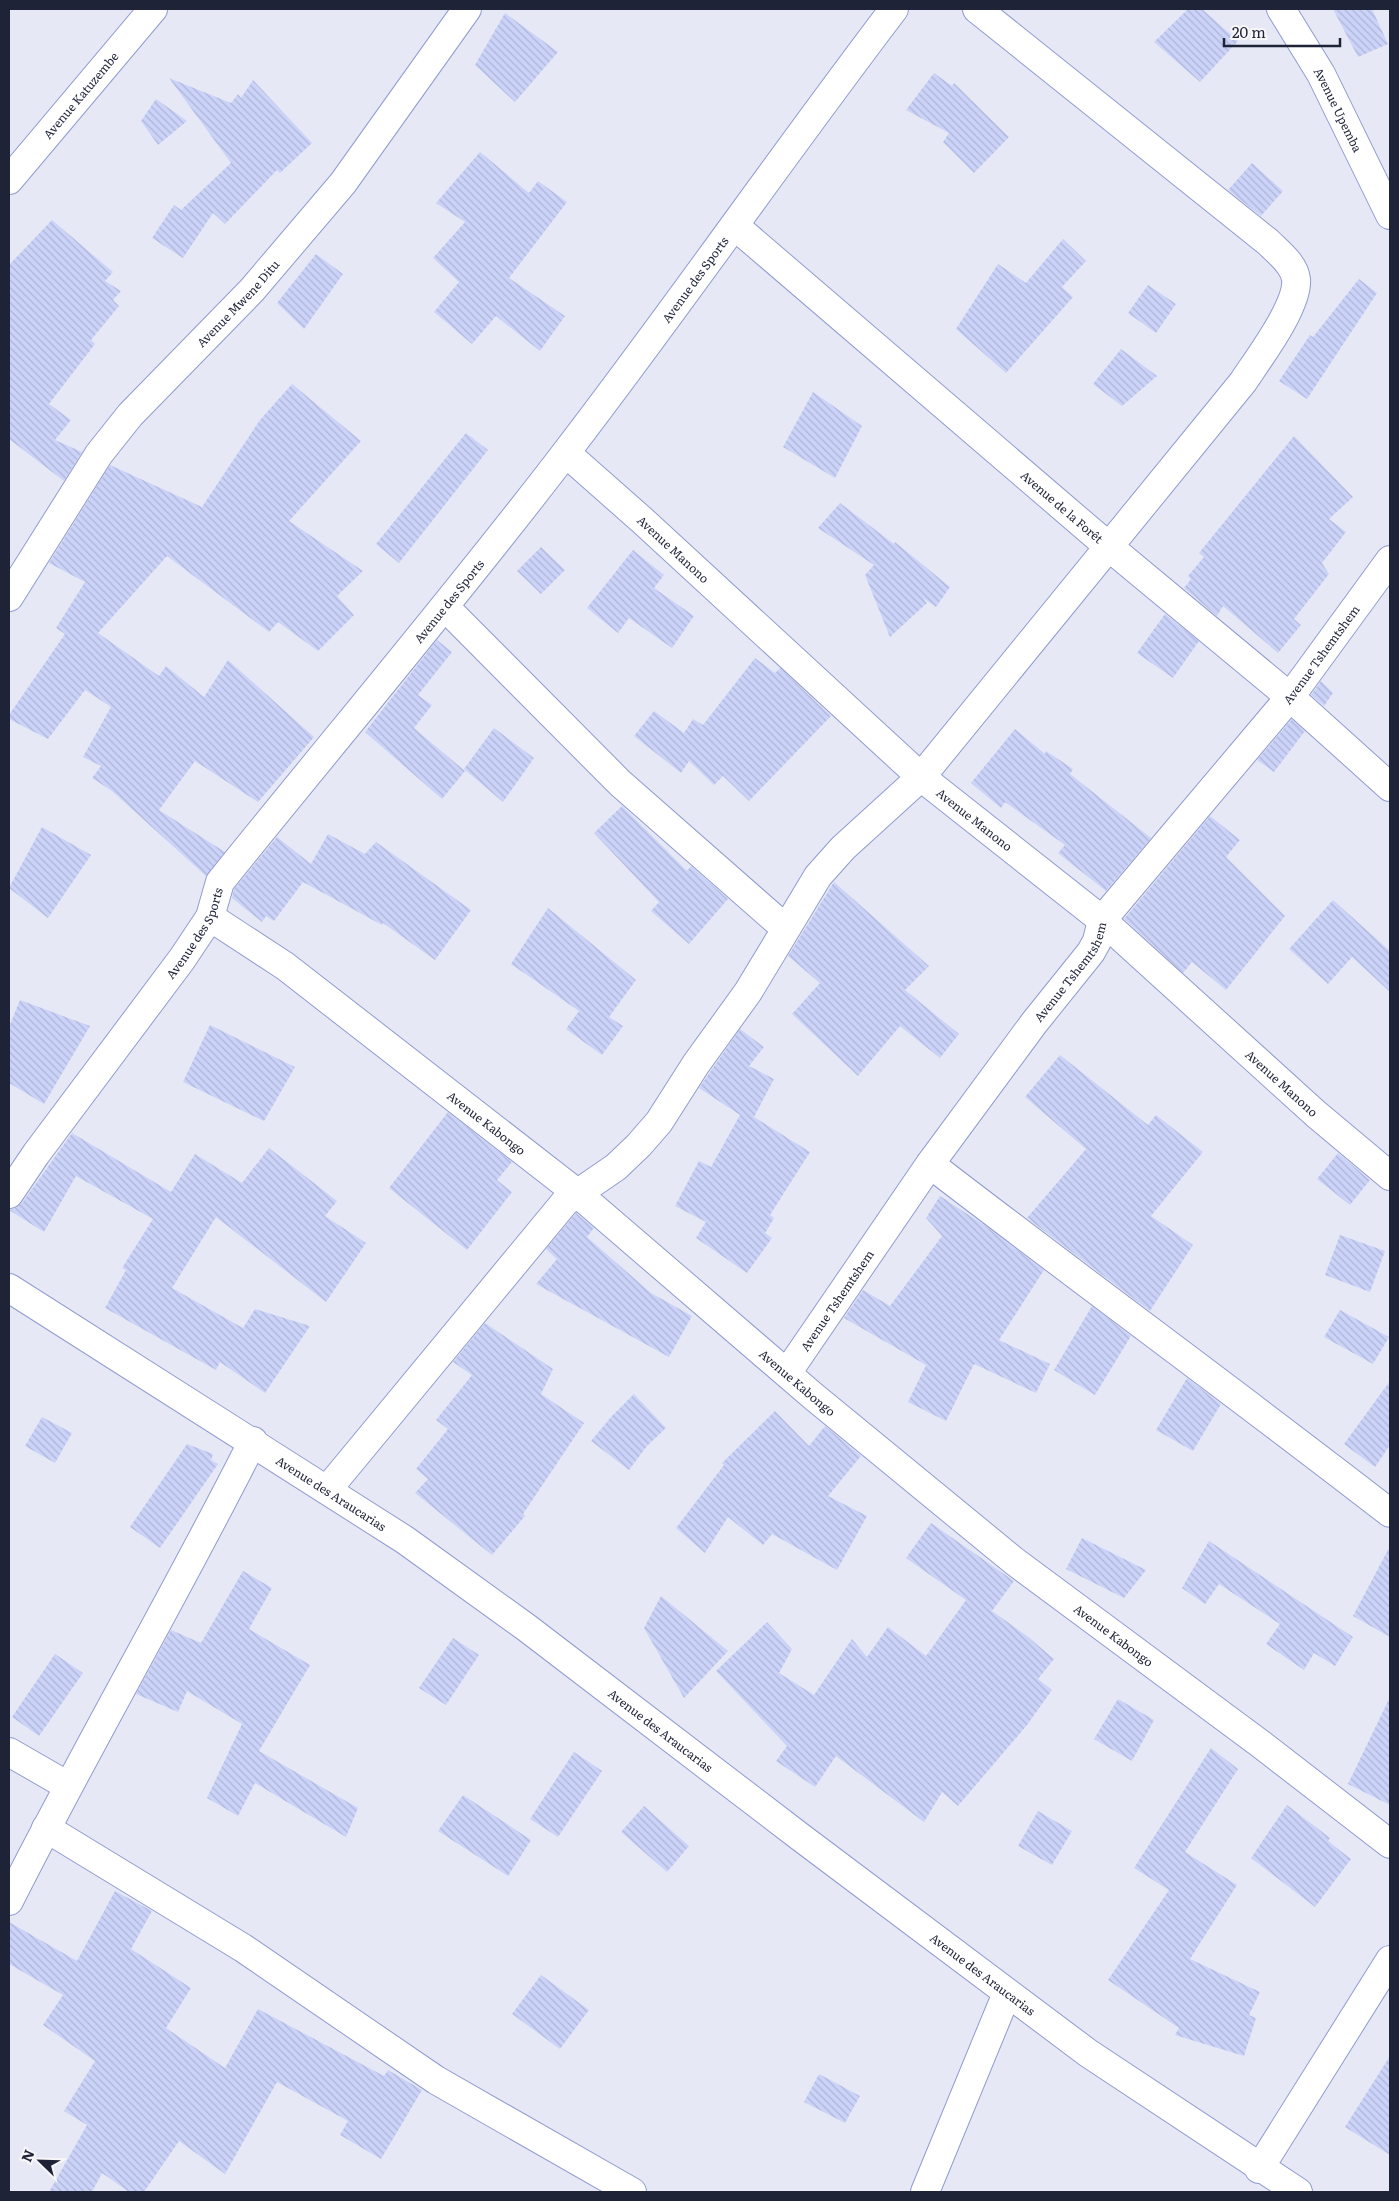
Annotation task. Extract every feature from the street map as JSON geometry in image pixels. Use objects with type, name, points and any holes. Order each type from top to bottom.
[{"type":"street","name":"Avenue Katuzembe","points":[[9,180],[153,9]]},
{"type":"street","name":"Avenue Mwene Ditu","points":[[9,597],[99,454],[130,414],[252,290],[343,183],[467,9]]},
{"type":"street","name":"Avenue des Sports","points":[[9,1194],[36,1154],[177,966],[210,917],[220,882],[380,682],[445,607],[566,453],[736,226],[815,113],[894,9]]},
{"type":"street","points":[[327,1490],[565,1202],[616,1167],[639,1146],[659,1122],[696,1064],[748,992],[818,876],[843,848],[920,777],[1243,382],[1284,317],[1294,295],[1296,279],[1290,266],[1268,242],[977,9]]},
{"type":"street","name":"Avenue Upemba","points":[[1281,9],[1321,74],[1390,215]]},
{"type":"street","name":"Avenue de la Forêt","points":[[736,226],[1108,546],[1290,696],[1390,787]]},
{"type":"street","name":"Avenue Manono","points":[[566,453],[643,521],[920,777],[1102,920],[1316,1114],[1390,1176]]},
{"type":"street","name":"Avenue Tshemtshem","points":[[787,1373],[930,1164],[1034,1023],[1091,952],[1097,941],[1102,920],[1290,696],[1390,560]]},
{"type":"street","points":[[445,607],[620,783],[785,928]]},
{"type":"street","name":"Avenue Kabongo","points":[[210,917],[285,966],[577,1193],[787,1373],[1014,1561],[1262,1745],[1390,1844]]},
{"type":"street","points":[[930,1164],[1081,1280],[1210,1373],[1390,1513]]},
{"type":"street","name":"Avenue des Araucarias","points":[[9,1288],[253,1441],[405,1540],[527,1628],[1088,2053],[1266,2179],[1298,2192]]},
{"type":"street","points":[[9,1901],[68,1786],[198,1551],[253,1441]]},
{"type":"street","points":[[9,1752],[68,1786]]},
{"type":"street","points":[[46,1828],[242,1948],[436,2080],[632,2192]]},
{"type":"street","points":[[1266,2179],[1390,1960]]},
{"type":"street","points":[[925,2192],[1007,1993]]},
{"type":"building","points":[[1188,9],[1202,9],[1238,41],[1200,82],[1154,42]]},
{"type":"building","points":[[1333,9],[1372,9],[1388,44],[1358,57]]},
{"type":"building","points":[[505,13],[558,52],[515,102],[475,65]]},
{"type":"building","points":[[934,73],[952,86],[954,83],[1009,137],[974,173],[943,142],[949,133],[906,110]]},
{"type":"building","points":[[169,78],[231,103],[238,94],[241,98],[253,80],[312,143],[280,173],[277,170],[225,224],[213,213],[183,258],[152,238],[174,205],[181,210],[231,163]]},
{"type":"building","points":[[156,99],[187,121],[158,145],[141,121]]},
{"type":"building","points":[[480,152],[529,193],[538,181],[567,202],[509,278],[565,316],[540,351],[496,316],[472,344],[434,312],[459,282],[433,258],[465,222],[436,203]]},
{"type":"building","points":[[1252,163],[1283,191],[1261,216],[1228,190]]},
{"type":"building","points":[[52,220],[113,272],[105,281],[121,291],[113,300],[119,306],[91,340],[95,344],[49,404],[71,420],[55,440],[82,452],[64,481],[9,439],[9,265]]},
{"type":"building","points":[[1063,239],[1086,261],[1062,287],[1073,297],[1006,373],[956,329],[998,264],[1026,283]]},
{"type":"building","points":[[316,254],[343,274],[304,329],[277,303]]},
{"type":"building","points":[[1359,279],[1377,293],[1307,399],[1279,381],[1310,335],[1313,337]]},
{"type":"building","points":[[1148,285],[1176,304],[1156,333],[1128,313]]},
{"type":"building","points":[[1121,349],[1157,376],[1122,406],[1093,384]]},
{"type":"building","points":[[292,384],[361,441],[289,521],[363,571],[337,596],[354,615],[318,651],[278,622],[269,632],[167,556],[98,633],[159,676],[166,666],[204,697],[228,660],[314,737],[258,802],[195,761],[159,810],[225,852],[206,876],[112,791],[92,778],[101,766],[83,757],[111,707],[85,690],[48,739],[9,719],[9,715],[65,634],[56,628],[85,582],[49,563],[110,465],[202,507],[260,420]]},
{"type":"building","points":[[813,392],[862,426],[835,478],[783,447]]},
{"type":"building","points":[[466,433],[488,450],[399,563],[376,544]]},
{"type":"building","points":[[1294,436],[1353,497],[1329,519],[1346,532],[1322,563],[1329,574],[1294,619],[1301,625],[1278,653],[1223,606],[1217,616],[1184,588],[1191,579],[1188,576],[1204,557],[1199,553]]},
{"type":"building","points":[[840,503],[894,544],[895,542],[950,587],[936,607],[923,598],[927,603],[890,637],[865,575],[874,565],[818,528]]},
{"type":"building","points":[[541,547],[565,570],[541,594],[517,571]]},
{"type":"building","points":[[633,550],[664,575],[654,588],[694,616],[672,648],[629,618],[618,633],[587,608]]},
{"type":"building","points":[[1165,614],[1199,641],[1173,678],[1137,653]]},
{"type":"building","points":[[437,640],[452,652],[418,695],[432,705],[414,728],[465,771],[442,799],[365,732]]},
{"type":"building","points":[[755,658],[775,673],[780,668],[831,716],[749,801],[723,776],[714,785],[689,761],[681,773],[634,736],[654,711],[684,733],[693,719],[703,725]]},
{"type":"building","points":[[1321,681],[1333,693],[1324,706],[1311,695]]},
{"type":"building","points":[[1292,719],[1305,731],[1274,772],[1257,760]]},
{"type":"building","points":[[494,728],[534,758],[503,802],[464,769]]},
{"type":"building","points":[[1015,729],[1045,754],[1046,751],[1073,769],[1070,774],[1151,838],[1106,891],[1058,853],[1065,845],[1005,802],[1001,808],[971,783]]},
{"type":"building","points":[[622,806],[687,871],[691,866],[728,899],[689,944],[651,911],[659,902],[594,833]]},
{"type":"building","points":[[1210,816],[1240,840],[1226,857],[1285,916],[1226,990],[1192,962],[1183,973],[1124,919]]},
{"type":"building","points":[[42,827],[91,855],[48,918],[9,888]]},
{"type":"building","points":[[328,834],[365,854],[376,842],[471,910],[435,960],[383,923],[382,925],[303,882],[274,921],[266,916],[262,922],[232,898],[234,889],[277,837],[311,864]]},
{"type":"building","points":[[834,882],[929,966],[905,990],[959,1034],[940,1058],[900,1026],[858,1076],[792,1014],[820,983],[788,956]]},
{"type":"building","points":[[1333,900],[1390,951],[1390,992],[1352,957],[1328,984],[1289,949]]},
{"type":"building","points":[[548,908],[636,980],[609,1017],[623,1026],[602,1055],[566,1029],[579,1011],[511,964]]},
{"type":"building","points":[[20,1000],[90,1026],[44,1104],[9,1083],[9,1027]]},
{"type":"building","points":[[210,1025],[295,1067],[264,1121],[183,1082]]},
{"type":"building","points":[[740,1029],[764,1047],[749,1066],[774,1079],[754,1117],[810,1152],[770,1215],[774,1218],[765,1233],[772,1238],[747,1273],[696,1238],[706,1222],[675,1206],[699,1161],[711,1167],[740,1115],[699,1088]]},
{"type":"building","points":[[1060,1055],[1148,1125],[1156,1115],[1203,1152],[1151,1216],[1193,1245],[1150,1311],[1027,1218],[1086,1149],[1025,1097]]},
{"type":"building","points":[[448,1112],[512,1162],[497,1180],[512,1192],[467,1250],[389,1188]]},
{"type":"building","points":[[72,1133],[171,1192],[195,1154],[242,1183],[269,1148],[337,1201],[325,1216],[366,1243],[326,1302],[216,1217],[172,1288],[243,1328],[255,1309],[310,1326],[265,1393],[220,1362],[216,1370],[105,1308],[126,1270],[122,1268],[153,1219],[76,1176],[44,1232],[9,1210],[16,1208],[22,1203]]},
{"type":"building","points":[[1338,1153],[1370,1180],[1350,1205],[1317,1179]]},
{"type":"building","points":[[940,1196],[984,1225],[1044,1270],[999,1340],[1050,1364],[1036,1393],[974,1364],[946,1421],[908,1402],[926,1365],[844,1318],[863,1290],[890,1306],[942,1236],[926,1218]]},
{"type":"building","points":[[576,1213],[594,1228],[587,1237],[651,1293],[692,1316],[669,1357],[536,1284],[557,1259],[546,1249]]},
{"type":"building","points":[[1340,1235],[1385,1251],[1370,1292],[1325,1275]]},
{"type":"building","points":[[1092,1306],[1131,1336],[1095,1395],[1054,1370]]},
{"type":"building","points":[[1340,1310],[1389,1337],[1373,1364],[1324,1337]]},
{"type":"building","points":[[485,1323],[553,1369],[541,1394],[584,1423],[523,1514],[525,1516],[492,1555],[415,1493],[428,1479],[416,1469],[448,1429],[436,1420],[472,1375],[453,1362]]},
{"type":"building","points":[[1187,1378],[1221,1404],[1193,1451],[1156,1430]]},
{"type":"building","points":[[1390,1381],[1390,1445],[1375,1467],[1344,1444]]},
{"type":"building","points":[[634,1394],[666,1428],[647,1446],[629,1470],[591,1441]]},
{"type":"building","points":[[775,1411],[809,1446],[825,1426],[861,1456],[828,1496],[867,1516],[837,1570],[772,1534],[763,1545],[728,1517],[705,1553],[676,1528],[724,1465],[722,1463]]},
{"type":"building","points":[[42,1417],[72,1433],[55,1463],[25,1446]]},
{"type":"building","points":[[187,1444],[213,1454],[211,1460],[218,1464],[160,1548],[130,1527]]},
{"type":"building","points":[[931,1523],[1014,1581],[992,1611],[1027,1636],[1054,1659],[1038,1679],[1052,1690],[1027,1725],[958,1806],[942,1792],[924,1822],[836,1756],[815,1787],[776,1761],[787,1746],[716,1671],[767,1622],[792,1649],[779,1673],[814,1695],[852,1639],[867,1657],[888,1627],[926,1656],[966,1600],[906,1558]]},
{"type":"building","points":[[1082,1538],[1146,1570],[1124,1598],[1066,1569]]},
{"type":"building","points":[[1209,1541],[1353,1637],[1335,1666],[1314,1653],[1304,1670],[1266,1644],[1280,1624],[1219,1584],[1205,1604],[1182,1588]]},
{"type":"building","points":[[1390,1546],[1390,1637],[1353,1616]]},
{"type":"building","points":[[243,1571],[272,1588],[249,1629],[310,1665],[259,1751],[358,1808],[346,1837],[255,1783],[238,1816],[207,1798],[242,1724],[187,1691],[178,1712],[136,1694],[171,1630],[201,1643]]},
{"type":"building","points":[[661,1596],[728,1651],[684,1698],[644,1628]]},
{"type":"building","points":[[453,1638],[479,1655],[446,1705],[419,1688]]},
{"type":"building","points":[[55,1654],[83,1673],[39,1736],[12,1717]]},
{"type":"building","points":[[1390,1697],[1390,1805],[1348,1784]]},
{"type":"building","points":[[1118,1699],[1154,1720],[1132,1761],[1094,1739]]},
{"type":"building","points":[[1211,1748],[1238,1769],[1185,1852],[1237,1885],[1190,1959],[1260,1992],[1249,2015],[1256,2018],[1244,2056],[1175,2035],[1179,2028],[1108,1980],[1169,1890],[1134,1868]]},
{"type":"building","points":[[574,1752],[602,1771],[558,1837],[530,1819]]},
{"type":"building","points":[[463,1795],[531,1840],[508,1876],[438,1831]]},
{"type":"building","points":[[1287,1805],[1330,1838],[1328,1841],[1351,1859],[1315,1907],[1251,1858]]},
{"type":"building","points":[[644,1806],[689,1846],[667,1872],[621,1832]]},
{"type":"building","points":[[1038,1811],[1072,1831],[1052,1865],[1018,1846]]},
{"type":"building","points":[[115,1891],[152,1911],[131,1949],[191,1988],[166,2028],[225,2068],[258,2009],[384,2076],[388,2070],[422,2090],[381,2159],[340,2135],[348,2121],[277,2082],[225,2174],[179,2141],[144,2192],[129,2192],[102,2173],[92,2192],[49,2192],[87,2125],[64,2111],[95,2061],[43,2025],[63,1995],[9,1964],[9,1922],[77,1961]]},
{"type":"building","points":[[541,1975],[589,2010],[560,2049],[512,2014]]},
{"type":"building","points":[[1390,2056],[1390,2155],[1345,2127]]},
{"type":"building","points":[[819,2074],[860,2096],[845,2123],[804,2102]]}]
